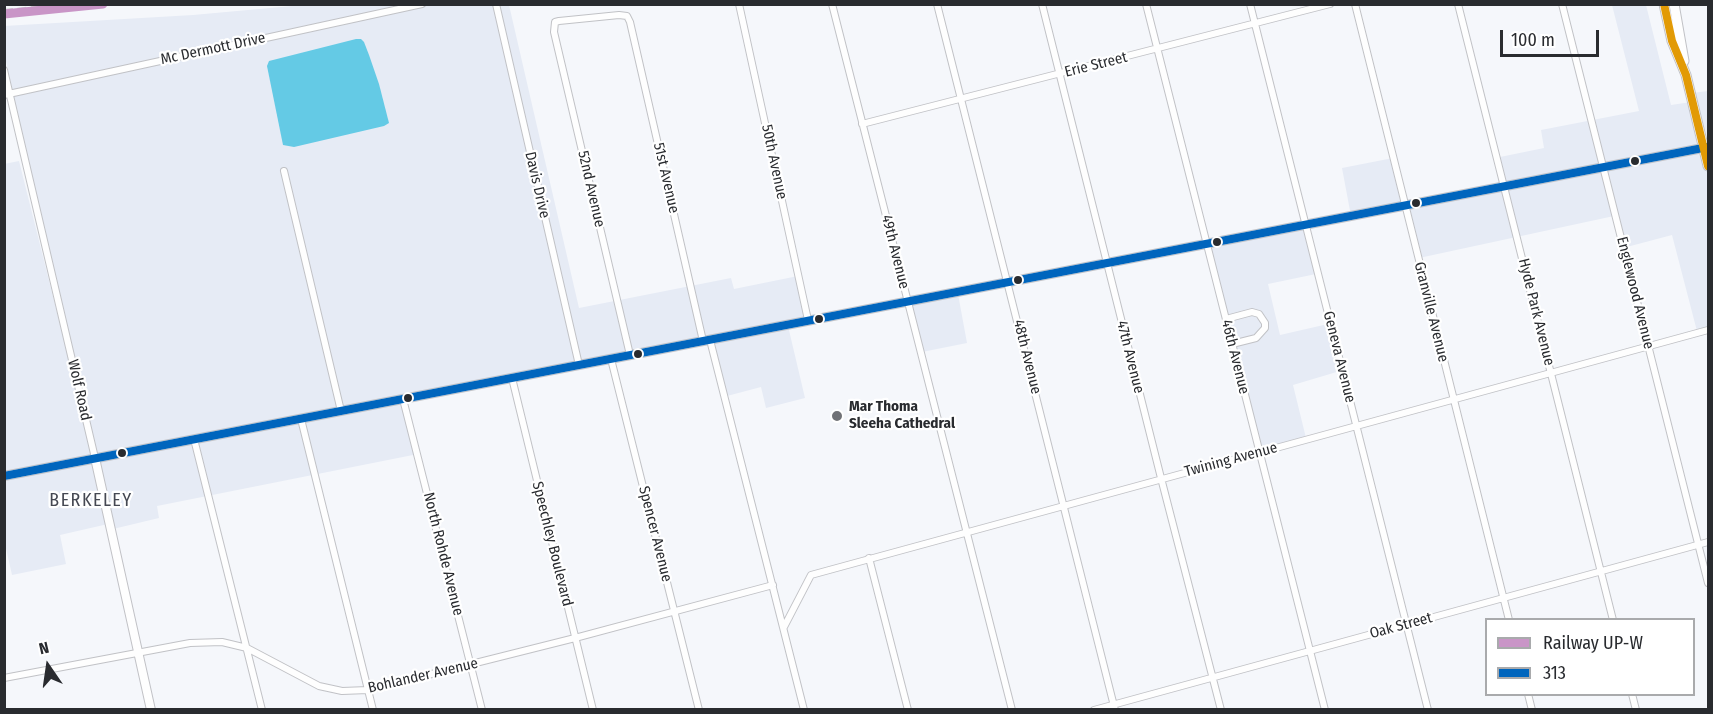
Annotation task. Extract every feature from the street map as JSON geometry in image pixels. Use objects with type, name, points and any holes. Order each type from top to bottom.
[{"type":"main road","points":[[1664,4],[1672,41],[1686,75],[1706,147],[1708,166]]},
{"type":"main road","points":[[1674,4],[1682,40],[1686,75]]},
{"type":"main road","points":[[4,476],[1706,147]]},
{"type":"main road","name":"Wolf Road","points":[[95,458],[151,710]]},
{"type":"street","name":"Mc Dermott Drive","points":[[7,94],[422,4]]},
{"type":"street","name":"Davis Drive","points":[[496,4],[579,365]]},
{"type":"street","name":"50th Avenue","points":[[739,4],[808,320]]},
{"type":"street","name":"49th Avenue","points":[[832,4],[1012,710]]},
{"type":"street","name":"48th Avenue","points":[[938,4],[1114,707]]},
{"type":"street","name":"47th Avenue","points":[[1042,4],[1221,710]]},
{"type":"street","name":"46th Avenue","points":[[1146,4],[1325,710]]},
{"type":"street","name":"Geneva Avenue","points":[[1250,4],[1428,710]]},
{"type":"street","name":"Erie Street","points":[[862,124],[1330,4]]},
{"type":"street","name":"Granville Avenue","points":[[1355,4],[1509,618]]},
{"type":"street","name":"Hyde Park Avenue","points":[[1458,4],[1612,618]]},
{"type":"street","name":"Englewood Avenue","points":[[1562,4],[1708,582]]},
{"type":"street","name":"51st Avenue","points":[[555,22],[620,15],[627,16],[630,22],[707,340],[784,627]]},
{"type":"street","name":"52nd Avenue","points":[[555,22],[554,32],[630,355]]},
{"type":"street","name":"Wolf Road","points":[[4,70],[7,94],[95,458]]},
{"type":"street","points":[[284,171],[341,411]]},
{"type":"street","points":[[1226,319],[1252,312],[1259,314],[1265,323],[1265,328],[1256,338],[1232,344]]},
{"type":"street","name":"Twining Avenue","points":[[784,627],[811,575],[1708,330]]},
{"type":"street","name":"Spencer Avenue","points":[[611,359],[699,710]]},
{"type":"street","name":"Speechley Boulevard","points":[[512,378],[593,710]]},
{"type":"street","name":"North Rohde Avenue","points":[[403,399],[482,710]]},
{"type":"street","points":[[301,418],[373,710]]},
{"type":"street","points":[[194,439],[262,710]]},
{"type":"street","name":"Oak Street","points":[[1094,710],[1114,707],[1213,677],[1708,542]]},
{"type":"street","points":[[869,558],[908,710]]},
{"type":"street","name":"Bohlander Avenue","points":[[4,678],[190,643],[222,642],[247,648],[319,686],[342,691],[368,690],[773,585]]},
{"type":"street","points":[[784,627],[804,710]]},
{"type":"shaded area","points":[[314,4],[509,5],[579,308],[731,278],[734,289],[798,276],[808,319],[97,455],[5,57],[4,26],[193,15]]},
{"type":"shaded area","points":[[1612,5],[1646,5],[1671,105],[1691,102],[1702,147],[1507,185],[1500,157],[1544,148],[1541,130],[1639,111]]},
{"type":"shaded area","points":[[1708,91],[1708,145],[1706,146],[1692,93]]},
{"type":"shaded area","points":[[1703,149],[1708,172],[1708,332],[1698,335],[1672,235],[1623,248],[1614,216],[1419,258],[1406,207]]},
{"type":"shaded area","points":[[1393,158],[1406,205],[1351,216],[1342,168]]},
{"type":"shaded area","points":[[19,161],[93,456],[4,473],[4,164]]},
{"type":"shaded area","points":[[1304,227],[1316,274],[1268,284],[1280,335],[1328,324],[1340,371],[1293,385],[1306,438],[1261,450],[1209,246]]},
{"type":"shaded area","points":[[958,294],[967,343],[922,352],[910,303]]},
{"type":"shaded area","points":[[788,326],[805,398],[766,408],[761,387],[727,396],[713,341]]},
{"type":"shaded area","points":[[405,400],[418,454],[157,506],[159,518],[113,529],[98,460]]},
{"type":"shaded area","points":[[93,461],[108,524],[60,535],[66,564],[12,575],[5,544],[4,478]]},
{"type":"water","points":[[356,39],[364,42],[379,84],[389,123],[294,147],[283,145],[267,66],[269,61]]},
{"type":"railway","points":[[4,10],[64,4]]},
{"type":"rail line","name":"UP-W","points":[[4,14],[103,4]]},
{"type":"transit line","points":[[1664,4],[1672,41],[1686,75],[1708,166]]},
{"type":"transit line","name":"313","points":[[4,476],[1708,147]]},
{"type":"place","name":"Mar Thoma Sleeha Cathedral","points":[[837,416]]},
{"type":"district","name":"BERKELEY","points":[[91,501]]}]
